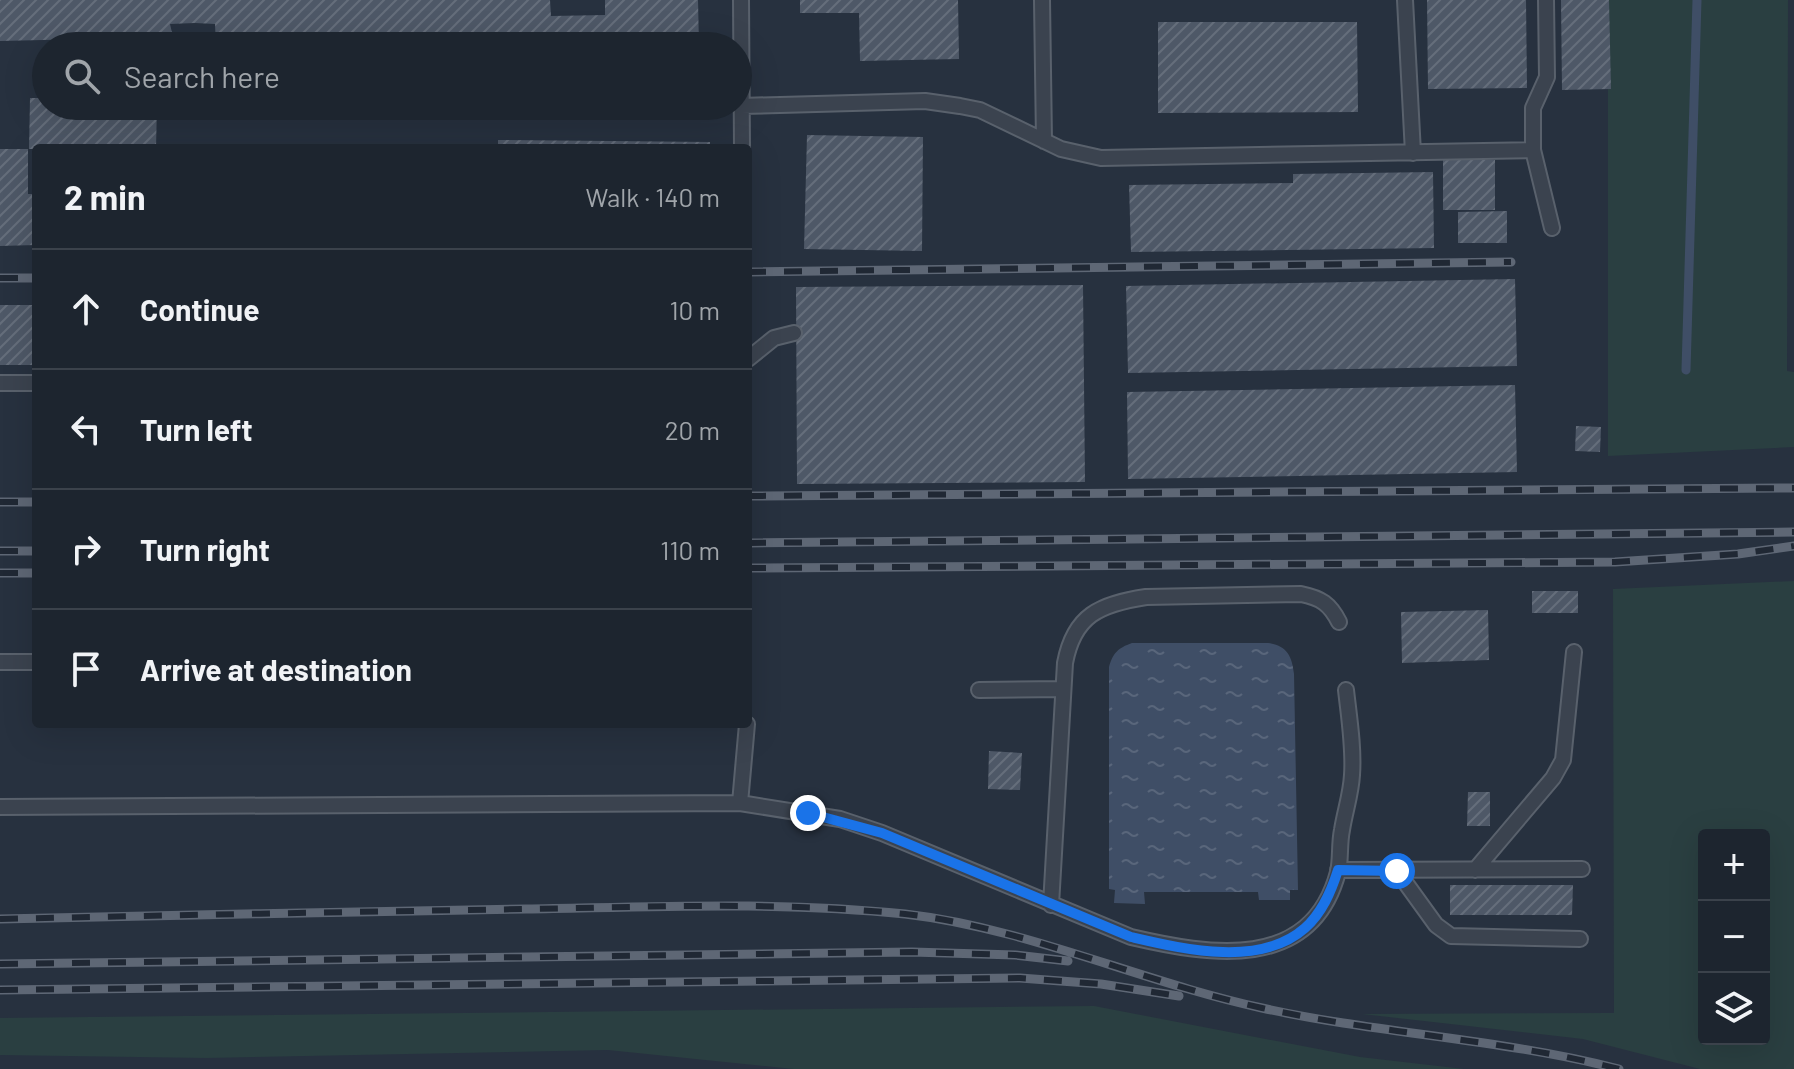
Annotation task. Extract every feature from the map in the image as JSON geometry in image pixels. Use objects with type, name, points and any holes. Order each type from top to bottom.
[{"type":"lane","points":[[741,0],[741,32]]},
{"type":"lane","points":[[1042,0],[1044,141]]},
{"type":"lane","points":[[1405,0],[1413,153]]},
{"type":"lane","points":[[1546,0],[1547,77],[1533,108],[1533,150],[1552,228]]},
{"type":"lane","points":[[752,106],[925,101],[980,110],[1079,154],[1133,159],[1533,150]]},
{"type":"lane","points":[[741,120],[742,144]]},
{"type":"lane","points":[[752,356],[774,338],[794,333]]},
{"type":"lane","points":[[0,383],[32,383]]},
{"type":"lane","points":[[1051,905],[1063,689],[1069,643],[1077,627],[1088,616],[1122,600],[1146,597],[1301,594],[1317,597],[1331,606],[1339,622]]},
{"type":"lane","points":[[1475,870],[1553,778],[1563,760],[1574,652]]},
{"type":"lane","points":[[0,662],[32,662]]},
{"type":"lane","points":[[979,690],[1063,689]]},
{"type":"lane","points":[[0,807],[740,803],[808,813],[882,833],[1051,905],[1145,940],[1172,946],[1247,951],[1270,947],[1304,929],[1330,894],[1338,870],[1341,832],[1352,772],[1346,690]]},
{"type":"lane","points":[[740,803],[747,728]]},
{"type":"lane","points":[[1338,870],[1582,869]]},
{"type":"lane","points":[[1397,871],[1436,925],[1451,936],[1580,939]]},
{"type":"green space","points":[[1608,0],[1788,0],[1787,371],[1794,372],[1794,447],[1608,456]]},
{"type":"green space","points":[[1794,581],[1794,1069],[1700,1069],[1583,1039],[1362,1014],[1614,1013],[1613,589]]},
{"type":"green space","points":[[1094,1006],[1360,1057],[1464,1069],[794,1069],[608,1050],[206,1058],[0,1055],[0,1018]]},
{"type":"water","points":[[1132,643],[1268,643],[1287,653],[1294,674],[1298,890],[1290,890],[1290,900],[1259,900],[1258,892],[1144,892],[1145,904],[1114,903],[1115,890],[1109,889],[1109,667],[1117,652]]},
{"type":"building","points":[[0,0],[550,0],[551,16],[605,15],[605,0],[698,0],[699,32],[215,32],[215,24],[195,23],[170,24],[172,32],[32,32],[32,40],[0,41]]},
{"type":"building","points":[[800,0],[958,0],[959,59],[860,61],[859,13],[800,13]]},
{"type":"building","points":[[1427,0],[1526,0],[1527,88],[1428,89]]},
{"type":"building","points":[[1561,0],[1609,0],[1611,89],[1562,90]]},
{"type":"building","points":[[1158,22],[1357,22],[1358,112],[1158,113]]},
{"type":"building","points":[[30,98],[32,120],[157,120],[156,144],[32,144],[32,149],[29,149]]},
{"type":"building","points":[[807,135],[923,137],[922,251],[804,249]]},
{"type":"building","points":[[498,140],[710,142],[710,144],[498,144]]},
{"type":"building","points":[[0,149],[28,149],[32,245],[0,246]]},
{"type":"building","points":[[1443,159],[1495,160],[1495,210],[1443,210]]},
{"type":"building","points":[[1433,172],[1434,248],[1131,252],[1129,185],[1293,183],[1293,174]]},
{"type":"building","points":[[1507,211],[1507,243],[1458,243],[1458,212]]},
{"type":"building","points":[[1515,279],[1517,366],[1128,373],[1126,286]]},
{"type":"building","points":[[1083,285],[1085,482],[797,484],[796,287]]},
{"type":"building","points":[[0,305],[32,305],[32,365],[0,365]]},
{"type":"building","points":[[1515,385],[1517,472],[1128,479],[1127,392]]},
{"type":"building","points":[[1576,426],[1601,427],[1600,452],[1575,451]]},
{"type":"building","points":[[1532,591],[1578,591],[1578,613],[1532,613]]},
{"type":"building","points":[[1488,610],[1489,660],[1402,663],[1401,612]]},
{"type":"building","points":[[989,751],[1022,753],[1020,790],[988,789]]},
{"type":"building","points":[[1468,792],[1490,792],[1490,826],[1467,826]]},
{"type":"building","points":[[1450,885],[1573,885],[1572,915],[1450,915]]},
{"type":"waterway","points":[[1686,370],[1697,0]]},
{"type":"railway","points":[[752,272],[1511,262]]},
{"type":"railway","points":[[0,278],[32,278]]},
{"type":"railway","points":[[752,496],[1794,488]]},
{"type":"railway","points":[[0,502],[32,502]]},
{"type":"railway","points":[[752,543],[1794,532]]},
{"type":"railway","points":[[752,568],[1615,562],[1738,554],[1794,546]]},
{"type":"railway","points":[[0,551],[32,551]]},
{"type":"railway","points":[[0,573],[32,573]]},
{"type":"railway","points":[[0,919],[716,906],[810,907],[905,914],[995,931],[1262,1008],[1531,1050],[1619,1069]]},
{"type":"railway","points":[[0,964],[912,952],[1015,955],[1068,961]]},
{"type":"railway","points":[[0,990],[1020,978],[1101,984],[1179,996]]},
{"type":"route","points":[[808,813],[840,819],[882,833],[1131,937],[1172,946],[1223,951],[1270,947],[1304,929],[1330,894],[1338,870],[1397,871]]}]
